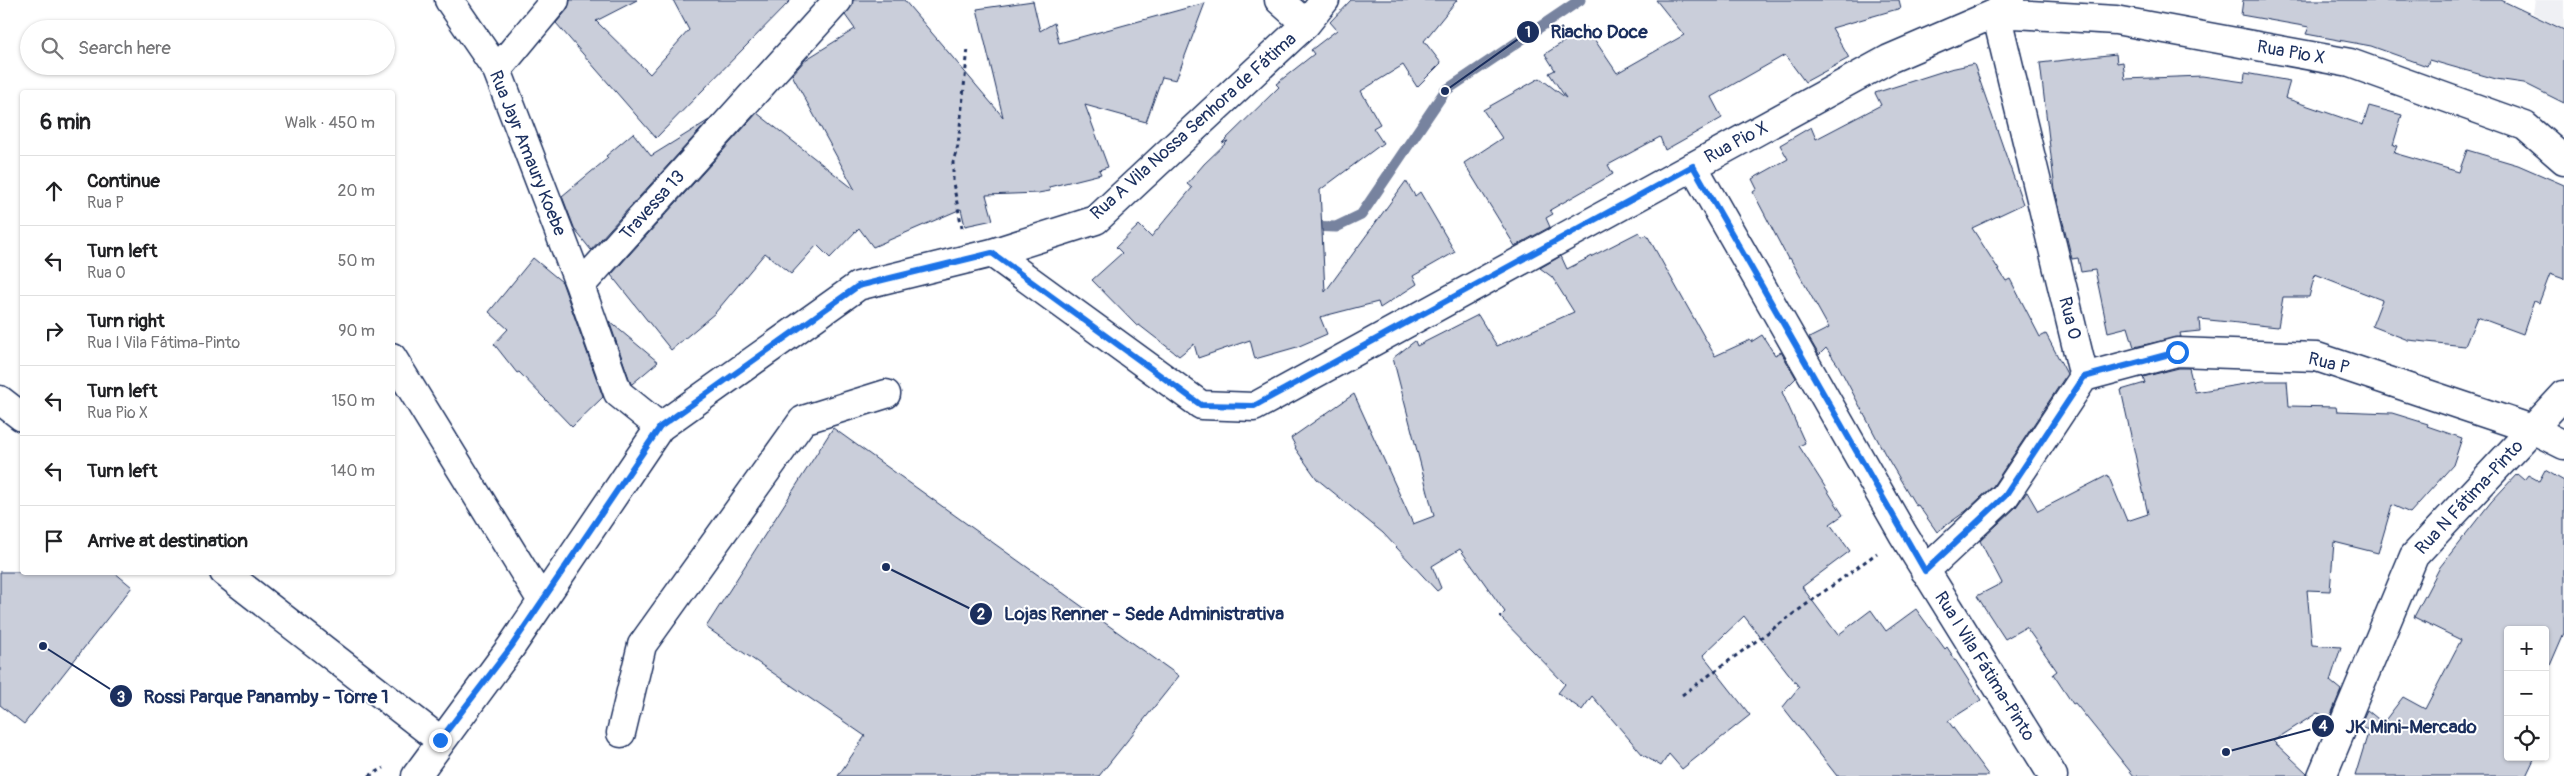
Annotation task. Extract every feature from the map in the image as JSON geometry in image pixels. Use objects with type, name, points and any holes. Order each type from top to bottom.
[{"type":"street","name":"Rua Jayr Amaury Koebe","points":[[449,0],[497,70],[580,286]]},
{"type":"street","points":[[497,70],[555,0]]},
{"type":"street","name":"Travessa 13","points":[[580,286],[838,0]]},
{"type":"street","points":[[1279,0],[1306,24]]},
{"type":"street","name":"Rua A Vila Nossa Senhora de Fátima","points":[[660,427],[858,286],[992,253],[1096,220],[1306,24],[1325,0]]},
{"type":"street","name":"Rua Pio X","points":[[992,253],[1201,405],[1254,406],[1889,59],[2003,7],[2116,20],[2350,63],[2525,126],[2564,160]]},
{"type":"street","name":"Rua O","points":[[2003,7],[2084,377]]},
{"type":"street","name":"Rua I Vila Fátima-Pinto","points":[[1693,166],[1903,534],[2053,776]]},
{"type":"street","points":[[416,776],[440,740],[511,647],[660,427],[618,392],[580,286]]},
{"type":"street","name":"Rua P","points":[[2084,377],[2177,352],[2317,357],[2532,429],[2564,445]]},
{"type":"street","points":[[395,362],[542,601]]},
{"type":"street","points":[[1925,571],[2005,496],[2084,377]]},
{"type":"street","points":[[621,733],[642,645],[803,420],[886,394]]},
{"type":"street","name":"Rua N Fátima-Pinto","points":[[2322,776],[2414,556],[2564,395]]},
{"type":"street","points":[[0,400],[20,415]]},
{"type":"street","points":[[228,575],[440,740]]},
{"type":"path","points":[[968,48],[958,146],[953,162],[953,183],[962,231],[992,253]]},
{"type":"path","points":[[1682,696],[1903,534]]},
{"type":"shaded area","points":[[2535,0],[2564,0],[2564,30],[2533,13]]},
{"type":"building","points":[[570,0],[637,0],[596,21],[650,74],[689,30],[673,0],[791,0],[656,138],[556,23],[567,10]]},
{"type":"building","points":[[853,0],[904,0],[1003,117],[977,9],[1033,1],[1040,31],[1054,23],[1059,43],[1205,3],[1176,80],[1162,77],[1146,122],[1085,105],[1108,167],[1099,170],[1101,174],[1049,187],[1050,191],[986,195],[993,220],[965,226],[961,209],[873,247],[859,228],[830,258],[817,245],[791,274],[765,253],[715,313],[671,350],[611,275],[757,113],[855,190],[792,75],[805,60],[855,29],[845,15]]},
{"type":"building","points":[[1351,0],[1457,0],[1424,41],[1441,63],[1417,87],[1403,65],[1361,91],[1380,124],[1373,128],[1383,143],[1320,190],[1325,292],[1406,181],[1415,196],[1420,192],[1455,252],[1413,276],[1417,284],[1380,308],[1378,302],[1320,317],[1327,334],[1297,347],[1255,359],[1250,340],[1198,358],[1194,344],[1179,356],[1139,325],[1137,326],[1092,280],[1122,253],[1116,247],[1139,225],[1151,237],[1192,188],[1187,184],[1228,141],[1222,143],[1279,87],[1276,84],[1314,54],[1311,50],[1337,30],[1330,22]]},
{"type":"building","points":[[1656,0],[1899,0],[1901,8],[1832,28],[1849,58],[1805,82],[1785,55],[1711,97],[1722,118],[1665,150],[1660,137],[1608,165],[1613,174],[1550,210],[1553,214],[1546,218],[1550,227],[1515,246],[1464,163],[1502,138],[1483,110],[1540,78],[1566,98],[1549,73],[1555,70],[1545,54],[1586,27],[1617,73],[1684,35]]},
{"type":"building","points":[[2243,0],[2501,0],[2564,30],[2564,103],[2524,83],[2496,79],[2429,60],[2427,66],[2371,46],[2306,34],[2309,27],[2241,15]]},
{"type":"building","points":[[2116,54],[2117,63],[2123,62],[2125,79],[2202,76],[2244,82],[2245,73],[2290,81],[2285,98],[2363,125],[2369,106],[2402,115],[2393,145],[2397,146],[2394,153],[2459,172],[2467,150],[2518,165],[2564,185],[2564,279],[2550,274],[2539,303],[2534,301],[2523,334],[2477,317],[2465,346],[2408,340],[2372,326],[2382,300],[2315,274],[2309,297],[2283,297],[2278,327],[2199,319],[2200,331],[2180,333],[2181,337],[2134,347],[2128,327],[2108,332],[2095,270],[2081,272],[2078,258],[2072,259],[2055,190],[2040,63]]},
{"type":"building","points":[[1974,64],[2023,204],[1972,228],[2006,281],[2010,279],[2040,337],[2046,334],[2067,374],[1993,486],[1966,511],[1937,532],[1918,505],[1916,506],[1885,454],[1838,365],[1826,348],[1819,355],[1809,338],[1829,328],[1790,258],[1788,259],[1753,192],[1757,189],[1752,179],[1788,159],[1780,145],[1811,127],[1816,139],[1881,105],[1875,93],[1950,69]]},
{"type":"building","points":[[709,120],[591,250],[575,230],[562,196],[608,158],[606,156],[633,133],[651,156]]},
{"type":"building","points":[[1639,232],[1642,237],[1647,235],[1715,356],[1750,340],[1751,342],[1762,335],[1775,355],[1781,352],[1796,378],[1782,392],[1805,443],[1799,446],[1843,515],[1830,524],[1850,551],[1802,587],[1838,635],[1871,610],[1886,631],[1916,609],[1945,649],[1947,647],[1981,700],[1948,721],[1989,776],[1837,776],[1783,707],[1799,687],[1744,616],[1703,655],[1750,715],[1682,769],[1669,754],[1661,766],[1643,755],[1592,696],[1582,710],[1558,693],[1565,684],[1500,617],[1505,612],[1460,549],[1432,566],[1441,588],[1437,591],[1383,533],[1317,479],[1295,448],[1291,438],[1354,394],[1413,524],[1434,516],[1393,358],[1415,341],[1417,346],[1478,315],[1497,346],[1574,312],[1552,277],[1540,268],[1561,256],[1567,269]]},
{"type":"building","points":[[533,258],[562,282],[603,397],[572,427],[519,372],[517,373],[494,344],[508,329],[489,312]]},
{"type":"building","points":[[609,321],[658,362],[632,384],[631,384]]},
{"type":"building","points":[[2179,368],[2189,368],[2195,392],[2263,381],[2287,381],[2289,406],[2336,407],[2337,411],[2392,413],[2428,424],[2427,426],[2462,438],[2453,465],[2410,513],[2392,505],[2378,553],[2334,542],[2330,591],[2307,590],[2312,645],[2341,647],[2330,681],[2341,690],[2330,717],[2317,713],[2273,741],[2307,773],[2307,776],[2134,776],[2075,703],[2073,704],[2053,674],[2057,671],[2026,627],[2005,639],[1977,596],[2002,583],[1980,541],[2016,507],[2027,492],[2038,511],[2108,475],[2127,521],[2148,514],[2121,390],[2145,383],[2143,377]]},
{"type":"building","points":[[833,428],[1179,676],[1099,776],[838,776],[865,736],[706,627]]},
{"type":"building","points":[[2545,470],[2564,481],[2564,633],[2549,668],[2549,626],[2504,626],[2504,761],[2533,761],[2526,776],[2355,776],[2369,730],[2359,727],[2367,710],[2383,723],[2403,697],[2425,709],[2461,640],[2414,617],[2440,567],[2491,502],[2517,474],[2524,480],[2528,475],[2539,481]]},
{"type":"building","points":[[0,572],[20,572],[20,575],[118,575],[132,587],[24,724],[0,705]]},
{"type":"waterway","points":[[1308,226],[1336,227],[1361,215],[1445,91],[1580,0]]},
{"type":"place","name":"Riacho Doce","points":[[1445,91]]},
{"type":"place","name":"Lojas Renner - Sede Administrativa","points":[[886,567]]},
{"type":"place","name":"Rossi Parque Panamby - Torre 1","points":[[43,646]]},
{"type":"place","name":"JK Mini-Mercado","points":[[2226,752]]},
{"type":"route","points":[[440,740],[511,647],[660,427],[858,286],[992,253],[1201,405],[1254,406],[1693,166],[1925,571],[2005,496],[2084,377],[2177,352]]}]
